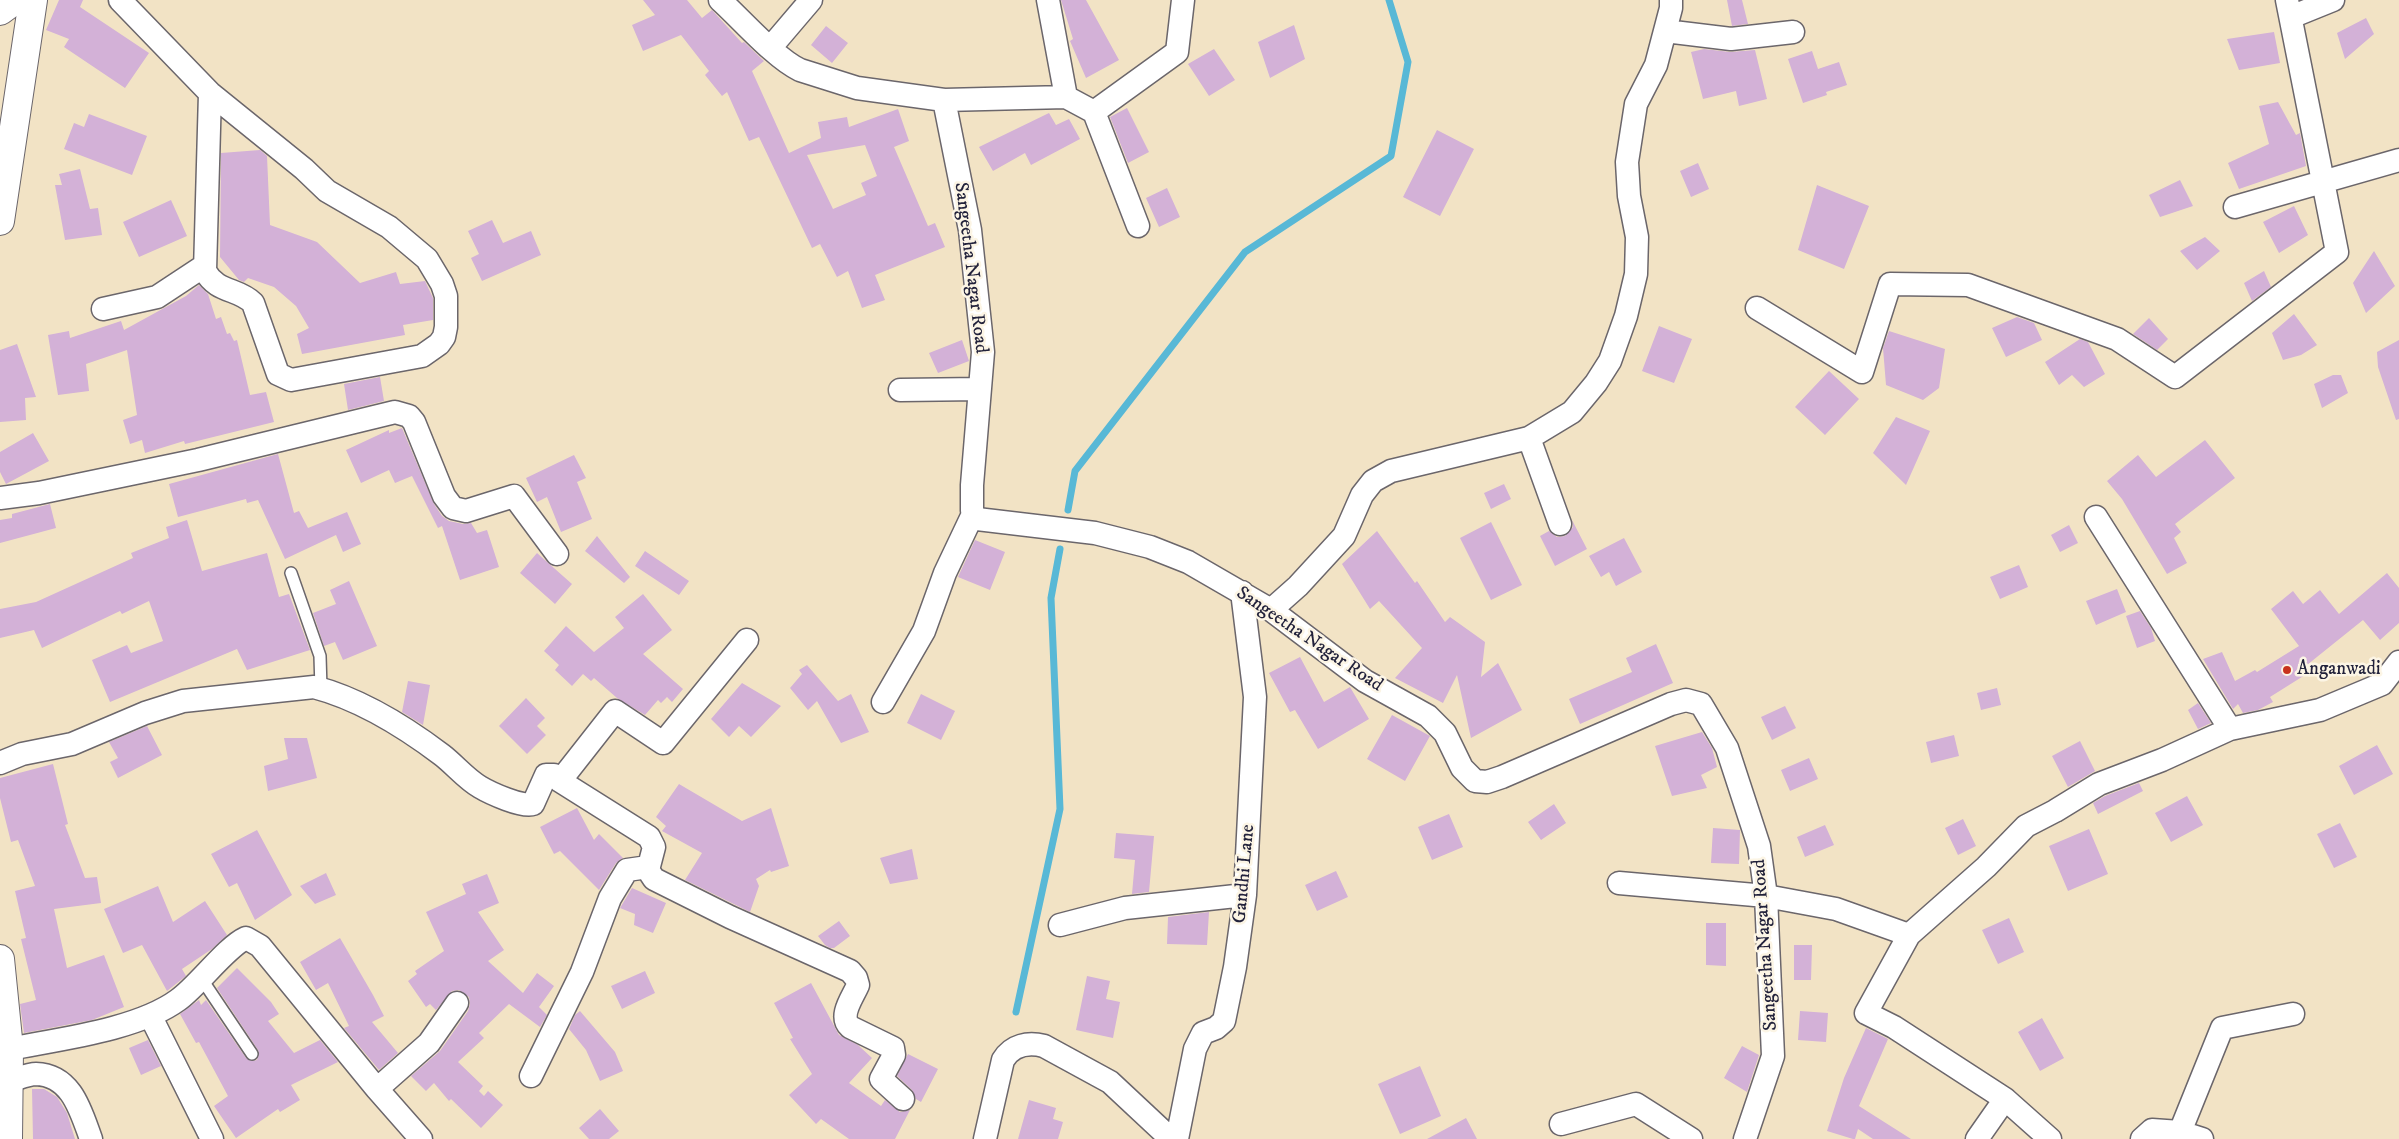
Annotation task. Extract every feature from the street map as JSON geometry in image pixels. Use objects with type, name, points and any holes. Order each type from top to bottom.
[{"type":"street","points":[[0,11],[14,0]]},
{"type":"street","points":[[0,221],[33,0]]},
{"type":"street","points":[[120,0],[210,93],[304,169],[326,191],[388,227],[427,259],[442,284],[446,296],[444,337],[435,348],[422,356],[286,379],[276,372],[253,303],[247,298],[216,285],[209,278],[204,266],[210,93]]},
{"type":"street","points":[[720,0],[793,66],[856,88],[944,100],[1066,97],[1094,112],[1138,226]]},
{"type":"street","points":[[770,47],[811,0]]},
{"type":"street","points":[[1048,0],[1066,97]]},
{"type":"street","points":[[1094,112],[1177,52],[1183,0]]},
{"type":"street","points":[[1271,610],[1298,586],[1344,536],[1362,495],[1373,481],[1392,471],[1529,438],[1572,412],[1596,383],[1610,361],[1622,330],[1636,274],[1637,236],[1628,196],[1627,162],[1636,104],[1656,66],[1671,0]]},
{"type":"street","points":[[1757,308],[1862,372],[1890,284],[1968,285],[2117,339],[2175,377],[2337,252],[2289,8],[2333,0]]},
{"type":"street","points":[[1665,32],[1731,39],[1794,32]]},
{"type":"street","name":"Sangeetha Nagar Road","points":[[944,100],[970,230],[983,352],[972,485],[973,514],[981,520],[1095,532],[1150,547],[1188,562],[1271,610],[1365,681],[1428,716],[1445,733],[1462,768],[1475,781],[1487,782],[1502,778],[1671,704],[1686,700],[1701,704],[1727,748],[1759,846],[1766,896],[1773,1056],[1745,1139]]},
{"type":"street","points":[[2235,207],[2399,160]]},
{"type":"street","points":[[103,309],[157,297],[204,266]]},
{"type":"street","points":[[900,390],[980,389]]},
{"type":"street","points":[[0,498],[39,493],[198,460],[395,412],[408,416],[414,422],[444,496],[453,508],[466,511],[514,496],[557,554]]},
{"type":"street","points":[[1529,438],[1560,524]]},
{"type":"street","points":[[883,702],[924,631],[945,573],[973,514]]},
{"type":"street","points":[[2096,517],[2230,729]]},
{"type":"street","name":"Gandhi Lane","points":[[1177,1139],[1195,1048],[1203,1033],[1216,1028],[1224,1020],[1236,967],[1244,895],[1255,696],[1242,592]]},
{"type":"street","points":[[560,781],[614,711],[663,743],[747,640]]},
{"type":"street","points":[[2050,1139],[2005,1099],[1894,1027],[1866,1013],[1909,935],[1986,867],[2026,826],[2099,784],[2162,760],[2230,729],[2320,710],[2382,684],[2399,662]]},
{"type":"street","points":[[0,763],[22,754],[72,744],[145,713],[183,701],[314,687],[359,704],[409,732],[443,755],[480,787],[523,805],[535,803],[547,774],[554,775],[560,781],[649,837],[654,847],[648,873],[654,880],[730,917],[850,971],[856,978],[858,985],[845,1015],[846,1022],[850,1027],[893,1048],[894,1055],[880,1079],[903,1099]]},
{"type":"street","points":[[531,1076],[582,972],[610,898],[627,870],[648,867]]},
{"type":"street","points":[[1619,884],[1766,896],[1836,909],[1909,935]]},
{"type":"street","points":[[1060,925],[1125,908],[1244,895]]},
{"type":"street","points":[[9,1049],[96,1031],[150,1016],[179,999],[243,939],[255,942],[377,1089],[422,1139]]},
{"type":"street","points":[[0,959],[9,1049],[8,1139]]},
{"type":"street","points":[[377,1089],[429,1043],[457,1003]]},
{"type":"street","points":[[2180,1132],[2222,1028],[2293,1014]]},
{"type":"street","points":[[150,1016],[212,1139]]},
{"type":"street","points":[[985,1139],[1003,1060],[1008,1053],[1017,1047],[1036,1044],[1044,1046],[1110,1082],[1171,1139]]},
{"type":"street","points":[[9,1081],[36,1074],[56,1079],[77,1101],[91,1139]]},
{"type":"street","points":[[1977,1139],[2005,1099]]},
{"type":"street","points":[[1561,1124],[1636,1104],[1691,1139]]},
{"type":"street","points":[[2142,1139],[2152,1130],[2180,1132],[2202,1139]]},
{"type":"lane","points":[[291,573],[320,656],[321,689]]},
{"type":"lane","points":[[201,978],[252,1054]]},
{"type":"building","points":[[59,0],[83,0],[80,7],[149,53],[125,88],[64,47],[69,39],[46,30]]},
{"type":"building","points":[[643,0],[687,0],[702,18],[712,10],[742,43],[744,42],[764,61],[752,71],[789,153],[821,138],[818,122],[847,117],[849,127],[898,109],[909,141],[894,147],[928,226],[935,223],[945,247],[875,275],[885,300],[862,308],[848,271],[837,277],[820,244],[812,248],[759,137],[749,141],[727,92],[722,96],[705,75],[709,71],[681,35],[643,51],[632,25],[655,15]],"holes":[[[865,145],[877,176],[861,183],[866,195],[833,209],[807,155]]]},
{"type":"building","points":[[1061,0],[1086,0],[1119,60],[1086,78],[1070,41],[1073,39]]},
{"type":"building","points":[[1727,0],[1742,0],[1748,24],[1732,26]]},
{"type":"building","points":[[2366,18],[2374,34],[2345,59],[2337,33]]},
{"type":"building","points":[[1294,25],[1305,59],[1270,78],[1258,42]]},
{"type":"building","points":[[826,26],[848,43],[832,63],[811,45]]},
{"type":"building","points":[[2274,32],[2280,63],[2239,70],[2227,39]]},
{"type":"building","points":[[1214,49],[1235,80],[1209,96],[1188,64]]},
{"type":"building","points":[[1704,49],[1730,52],[1755,50],[1767,99],[1739,106],[1736,91],[1703,99],[1691,52]]},
{"type":"building","points":[[1812,51],[1818,69],[1839,62],[1847,85],[1826,92],[1827,95],[1803,103],[1788,59]]},
{"type":"building","points":[[2278,102],[2296,135],[2300,133],[2306,166],[2239,189],[2228,163],[2269,144],[2259,106]]},
{"type":"building","points":[[1127,108],[1149,152],[1128,163],[1110,117]]},
{"type":"building","points":[[1049,113],[1056,125],[1069,119],[1080,139],[1031,165],[1025,153],[993,171],[979,147]]},
{"type":"building","points":[[89,114],[147,136],[132,175],[64,149],[74,123],[84,127]]},
{"type":"building","points":[[1437,130],[1474,149],[1440,216],[1403,197]]},
{"type":"building","points":[[260,150],[267,156],[270,225],[317,242],[360,283],[396,272],[400,284],[425,281],[433,298],[433,320],[403,325],[405,335],[302,354],[297,334],[309,328],[296,306],[274,287],[248,278],[244,282],[239,280],[220,257],[221,153]]},
{"type":"building","points":[[1698,163],[1709,189],[1691,197],[1680,171]]},
{"type":"building","points":[[80,169],[90,209],[98,208],[102,235],[65,240],[55,185],[62,185],[59,174]]},
{"type":"building","points":[[2180,180],[2193,206],[2160,217],[2149,195]]},
{"type":"building","points":[[1817,185],[1869,206],[1844,269],[1798,250]]},
{"type":"building","points":[[1167,188],[1180,217],[1159,227],[1146,198]]},
{"type":"building","points":[[171,200],[187,236],[139,257],[123,222]]},
{"type":"building","points":[[2294,206],[2308,235],[2279,253],[2263,222]]},
{"type":"building","points":[[492,220],[503,243],[531,231],[541,255],[482,281],[471,258],[479,254],[468,231]]},
{"type":"building","points":[[2205,237],[2220,251],[2197,270],[2180,251]]},
{"type":"building","points":[[2374,251],[2395,286],[2366,313],[2353,283]]},
{"type":"building","points":[[2264,271],[2271,287],[2252,301],[2244,283]]},
{"type":"building","points":[[199,285],[208,294],[216,319],[221,317],[227,334],[230,333],[234,341],[237,340],[250,395],[266,392],[274,422],[185,444],[184,441],[145,453],[142,440],[130,444],[123,420],[137,415],[127,350],[86,364],[89,391],[58,395],[48,335],[69,331],[70,338],[121,321],[124,330],[186,296]]},
{"type":"building","points":[[2294,314],[2317,345],[2301,355],[2283,360],[2272,333]]},
{"type":"building","points":[[2017,317],[2034,323],[2042,340],[2006,357],[1992,328]]},
{"type":"building","points":[[2149,318],[2168,339],[2157,350],[2133,334]]},
{"type":"building","points":[[1659,326],[1692,339],[1674,383],[1642,371]]},
{"type":"building","points":[[1889,331],[1945,349],[1939,388],[1923,400],[1886,385],[1883,348]]},
{"type":"building","points":[[2080,339],[2088,342],[2105,374],[2084,387],[2072,375],[2059,385],[2045,362]]},
{"type":"building","points":[[962,340],[969,361],[938,373],[929,353]]},
{"type":"building","points":[[2399,340],[2399,419],[2396,420],[2378,367],[2377,352]]},
{"type":"building","points":[[17,344],[36,397],[25,398],[26,420],[0,422],[0,350]]},
{"type":"building","points":[[1829,371],[1859,399],[1825,435],[1795,407]]},
{"type":"building","points":[[2333,375],[2341,375],[2348,393],[2322,408],[2314,384]]},
{"type":"building","points":[[380,377],[384,401],[348,410],[344,384]]},
{"type":"building","points":[[1896,417],[1930,431],[1906,485],[1873,453]]},
{"type":"building","points":[[402,428],[434,504],[442,516],[449,521],[463,524],[471,523],[477,533],[487,530],[499,567],[460,580],[442,526],[438,528],[412,476],[395,483],[389,470],[361,483],[346,450],[389,430],[389,433]]},
{"type":"building","points":[[33,433],[49,461],[6,484],[0,472],[0,452]]},
{"type":"building","points":[[2205,440],[2235,478],[2175,524],[2181,532],[2174,538],[2187,563],[2167,574],[2122,499],[2107,481],[2138,455],[2156,477]]},
{"type":"building","points":[[278,454],[294,513],[299,511],[308,528],[347,512],[361,544],[343,552],[336,535],[285,559],[258,500],[247,503],[246,499],[178,517],[169,484]]},
{"type":"building","points":[[574,455],[586,478],[577,482],[592,519],[561,532],[547,497],[537,502],[526,478]]},
{"type":"building","points":[[1504,484],[1511,499],[1491,509],[1484,493]]},
{"type":"building","points":[[50,504],[56,528],[0,543],[0,520],[12,518],[12,514]]},
{"type":"building","points":[[187,520],[202,571],[267,553],[279,597],[289,594],[310,650],[247,670],[237,649],[110,702],[92,660],[127,645],[131,653],[163,641],[149,601],[122,614],[120,611],[42,648],[34,630],[0,638],[0,609],[36,602],[133,558],[131,553],[169,538],[166,527]]},
{"type":"building","points":[[1572,520],[1587,549],[1555,566],[1540,536],[1549,531],[1557,537],[1565,536],[1573,527]]},
{"type":"building","points":[[1491,522],[1522,585],[1491,600],[1460,538]]},
{"type":"building","points":[[2069,525],[2078,543],[2060,552],[2051,535]]},
{"type":"building","points":[[1377,531],[1415,583],[1417,581],[1445,622],[1450,617],[1485,642],[1481,677],[1498,663],[1522,710],[1471,738],[1457,675],[1443,703],[1395,678],[1422,648],[1379,601],[1370,609],[1342,564]]},
{"type":"building","points":[[597,536],[630,577],[624,583],[585,551]]},
{"type":"building","points":[[1624,538],[1642,572],[1616,586],[1609,572],[1601,577],[1589,556]]},
{"type":"building","points":[[975,540],[1005,552],[990,590],[958,577]]},
{"type":"building","points":[[645,551],[689,581],[679,595],[635,566]]},
{"type":"building","points":[[537,553],[572,584],[555,604],[520,573]]},
{"type":"building","points":[[2019,565],[2028,587],[2000,599],[1990,577]]},
{"type":"building","points":[[2387,573],[2399,588],[2399,623],[2380,640],[2363,620],[2302,669],[2305,675],[2270,697],[2273,702],[2258,710],[2243,713],[2238,704],[2233,709],[2203,659],[2222,652],[2235,681],[2255,670],[2257,672],[2299,646],[2271,609],[2293,591],[2303,604],[2320,590],[2339,614]]},
{"type":"building","points":[[349,581],[377,646],[343,660],[335,642],[324,646],[313,613],[336,604],[330,590]]},
{"type":"building","points":[[2117,589],[2126,612],[2096,625],[2086,601]]},
{"type":"building","points":[[643,594],[672,630],[643,654],[683,689],[672,702],[667,697],[661,703],[658,700],[645,715],[617,698],[594,678],[591,681],[583,674],[572,686],[555,670],[559,665],[544,651],[566,626],[594,652],[624,628],[615,617]]},
{"type":"building","points":[[2140,611],[2151,628],[2155,641],[2137,648],[2126,616]]},
{"type":"building","points":[[1656,644],[1673,683],[1580,724],[1569,699],[1632,672],[1626,658]]},
{"type":"building","points":[[1300,657],[1324,702],[1350,687],[1369,719],[1318,749],[1295,710],[1290,712],[1269,673]]},
{"type":"building","points":[[807,665],[838,701],[851,694],[869,732],[841,743],[817,701],[808,710],[790,688],[802,674],[799,670]]},
{"type":"building","points":[[408,681],[430,685],[423,725],[402,712]]},
{"type":"building","points":[[742,683],[781,706],[751,737],[739,726],[729,737],[711,719]]},
{"type":"building","points":[[1997,688],[2001,705],[1981,710],[1977,693]]},
{"type":"building","points":[[921,694],[955,711],[941,740],[907,723]]},
{"type":"building","points":[[526,698],[545,718],[537,726],[546,735],[527,754],[499,726]]},
{"type":"building","points":[[2198,703],[2211,723],[2198,729],[2188,710]]},
{"type":"building","points":[[1785,706],[1796,728],[1772,740],[1761,717]]},
{"type":"building","points":[[1392,715],[1430,736],[1405,781],[1367,759]]},
{"type":"building","points":[[147,726],[162,755],[118,778],[110,762],[118,758],[109,742]]},
{"type":"building","points":[[1702,732],[1712,748],[1717,767],[1701,775],[1707,788],[1672,796],[1655,746]]},
{"type":"building","points":[[1954,735],[1959,756],[1931,763],[1926,742]]},
{"type":"building","points":[[284,738],[307,738],[317,778],[268,791],[264,766],[288,759]]},
{"type":"building","points":[[2080,741],[2095,771],[2068,787],[2052,756]]},
{"type":"building","points":[[2377,745],[2393,774],[2354,795],[2339,766]]},
{"type":"building","points":[[1809,758],[1818,779],[1790,791],[1781,770]]},
{"type":"building","points":[[53,764],[68,824],[65,825],[85,878],[97,877],[101,903],[54,909],[67,968],[104,955],[124,1007],[92,1020],[24,1033],[20,1004],[36,1000],[21,939],[26,938],[15,891],[35,886],[18,840],[11,842],[0,798],[0,778]]},
{"type":"building","points":[[2139,783],[2143,791],[2098,814],[2093,803],[2105,796]]},
{"type":"building","points":[[679,784],[742,821],[771,808],[789,866],[771,872],[770,870],[756,879],[759,886],[750,912],[685,880],[702,853],[662,831],[666,826],[656,817]]},
{"type":"building","points":[[2187,796],[2203,825],[2171,842],[2155,813]]},
{"type":"building","points":[[1554,804],[1566,823],[1541,840],[1528,822]]},
{"type":"building","points":[[577,808],[594,840],[599,834],[623,858],[616,863],[599,890],[560,851],[554,854],[540,827]]},
{"type":"building","points":[[1449,814],[1463,847],[1432,860],[1418,827]]},
{"type":"building","points":[[1963,819],[1976,846],[1958,855],[1945,828]]},
{"type":"building","points":[[2340,823],[2357,857],[2334,868],[2317,834]]},
{"type":"building","points":[[1825,825],[1834,845],[1805,857],[1797,837]]},
{"type":"building","points":[[1713,828],[1740,830],[1739,864],[1711,863]]},
{"type":"building","points":[[2089,829],[2108,874],[2068,891],[2049,846]]},
{"type":"building","points":[[257,830],[292,895],[255,920],[237,883],[229,887],[211,854]]},
{"type":"building","points":[[1116,833],[1154,836],[1149,892],[1132,894],[1135,860],[1114,858]]},
{"type":"building","points":[[912,849],[918,879],[890,884],[880,858]]},
{"type":"building","points":[[1336,871],[1348,897],[1317,911],[1305,885]]},
{"type":"building","points":[[326,873],[336,895],[315,904],[300,886]]},
{"type":"building","points":[[487,874],[499,903],[478,912],[504,950],[488,961],[523,993],[537,973],[554,986],[539,1007],[547,1015],[540,1027],[509,1004],[479,1033],[484,1038],[458,1062],[483,1086],[479,1091],[484,1096],[488,1091],[503,1105],[481,1128],[451,1099],[449,1101],[434,1083],[426,1091],[411,1076],[440,1051],[468,1011],[469,997],[459,990],[452,991],[436,1010],[430,1004],[426,1007],[408,981],[417,974],[415,971],[444,951],[426,912],[466,894],[462,884]]},
{"type":"building","points":[[158,886],[173,922],[205,901],[227,935],[212,949],[182,969],[186,976],[167,991],[142,945],[123,953],[104,909]]},
{"type":"building","points":[[632,888],[666,903],[653,933],[634,925],[635,914],[620,908]]},
{"type":"building","points":[[1209,912],[1207,945],[1167,944],[1168,917]]},
{"type":"building","points":[[2009,918],[2024,952],[1998,964],[1982,930]]},
{"type":"building","points":[[839,921],[850,936],[834,948],[830,948],[818,936]]},
{"type":"building","points":[[1706,923],[1726,923],[1726,966],[1706,965]]},
{"type":"building","points":[[340,938],[384,1016],[372,1022],[398,1053],[379,1070],[344,1028],[349,1026],[328,983],[316,990],[300,962]]},
{"type":"building","points":[[1794,945],[1812,945],[1811,980],[1794,980]]},
{"type":"building","points":[[237,968],[271,1002],[279,1014],[268,1021],[294,1053],[320,1040],[338,1062],[291,1085],[300,1100],[280,1112],[278,1109],[236,1138],[214,1106],[228,1096],[199,1042],[196,1043],[180,1014],[199,1000],[201,1005],[206,1000],[246,1058],[252,1061],[257,1060],[258,1050],[217,988]]},
{"type":"building","points":[[645,971],[655,993],[622,1009],[611,986]]},
{"type":"building","points":[[1087,976],[1110,981],[1106,999],[1120,1002],[1113,1038],[1076,1030]]},
{"type":"building","points":[[811,983],[839,1035],[858,1045],[872,1058],[849,1083],[881,1106],[885,1100],[900,1112],[910,1110],[895,1139],[849,1139],[821,1119],[816,1124],[789,1095],[812,1074],[790,1039],[793,1038],[774,1003]]},
{"type":"building","points":[[580,1011],[615,1052],[623,1071],[600,1081],[586,1050],[569,1029],[575,1015]]},
{"type":"building","points":[[1800,1011],[1828,1013],[1826,1042],[1798,1040]]},
{"type":"building","points":[[2042,1018],[2064,1058],[2040,1071],[2018,1032]]},
{"type":"building","points":[[1866,1028],[1888,1039],[1859,1106],[1911,1139],[1873,1139],[1858,1129],[1855,1139],[1853,1139],[1827,1131],[1844,1078]]},
{"type":"building","points":[[148,1040],[161,1066],[141,1075],[129,1048]]},
{"type":"building","points":[[1742,1046],[1759,1055],[1747,1092],[1724,1078]]},
{"type":"building","points":[[908,1054],[938,1069],[921,1102],[916,1099],[912,1090],[897,1076]]},
{"type":"building","points":[[1420,1066],[1441,1116],[1400,1134],[1378,1084]]},
{"type":"building","points":[[32,1089],[44,1089],[57,1097],[67,1113],[75,1139],[33,1139]]},
{"type":"building","points":[[1029,1100],[1056,1108],[1053,1119],[1063,1122],[1058,1139],[1018,1139]]},
{"type":"building","points":[[600,1109],[619,1131],[609,1139],[589,1139],[579,1128]]},
{"type":"building","points":[[1466,1118],[1477,1139],[1427,1139]]},
{"type":"waterway","points":[[1068,510],[1075,471],[1245,252],[1391,156],[1408,62],[1389,0]]},
{"type":"waterway","points":[[1016,1012],[1060,809],[1051,598],[1060,549]]},
{"type":"place","name":"Anganwadi","points":[[2287,670]]}]
